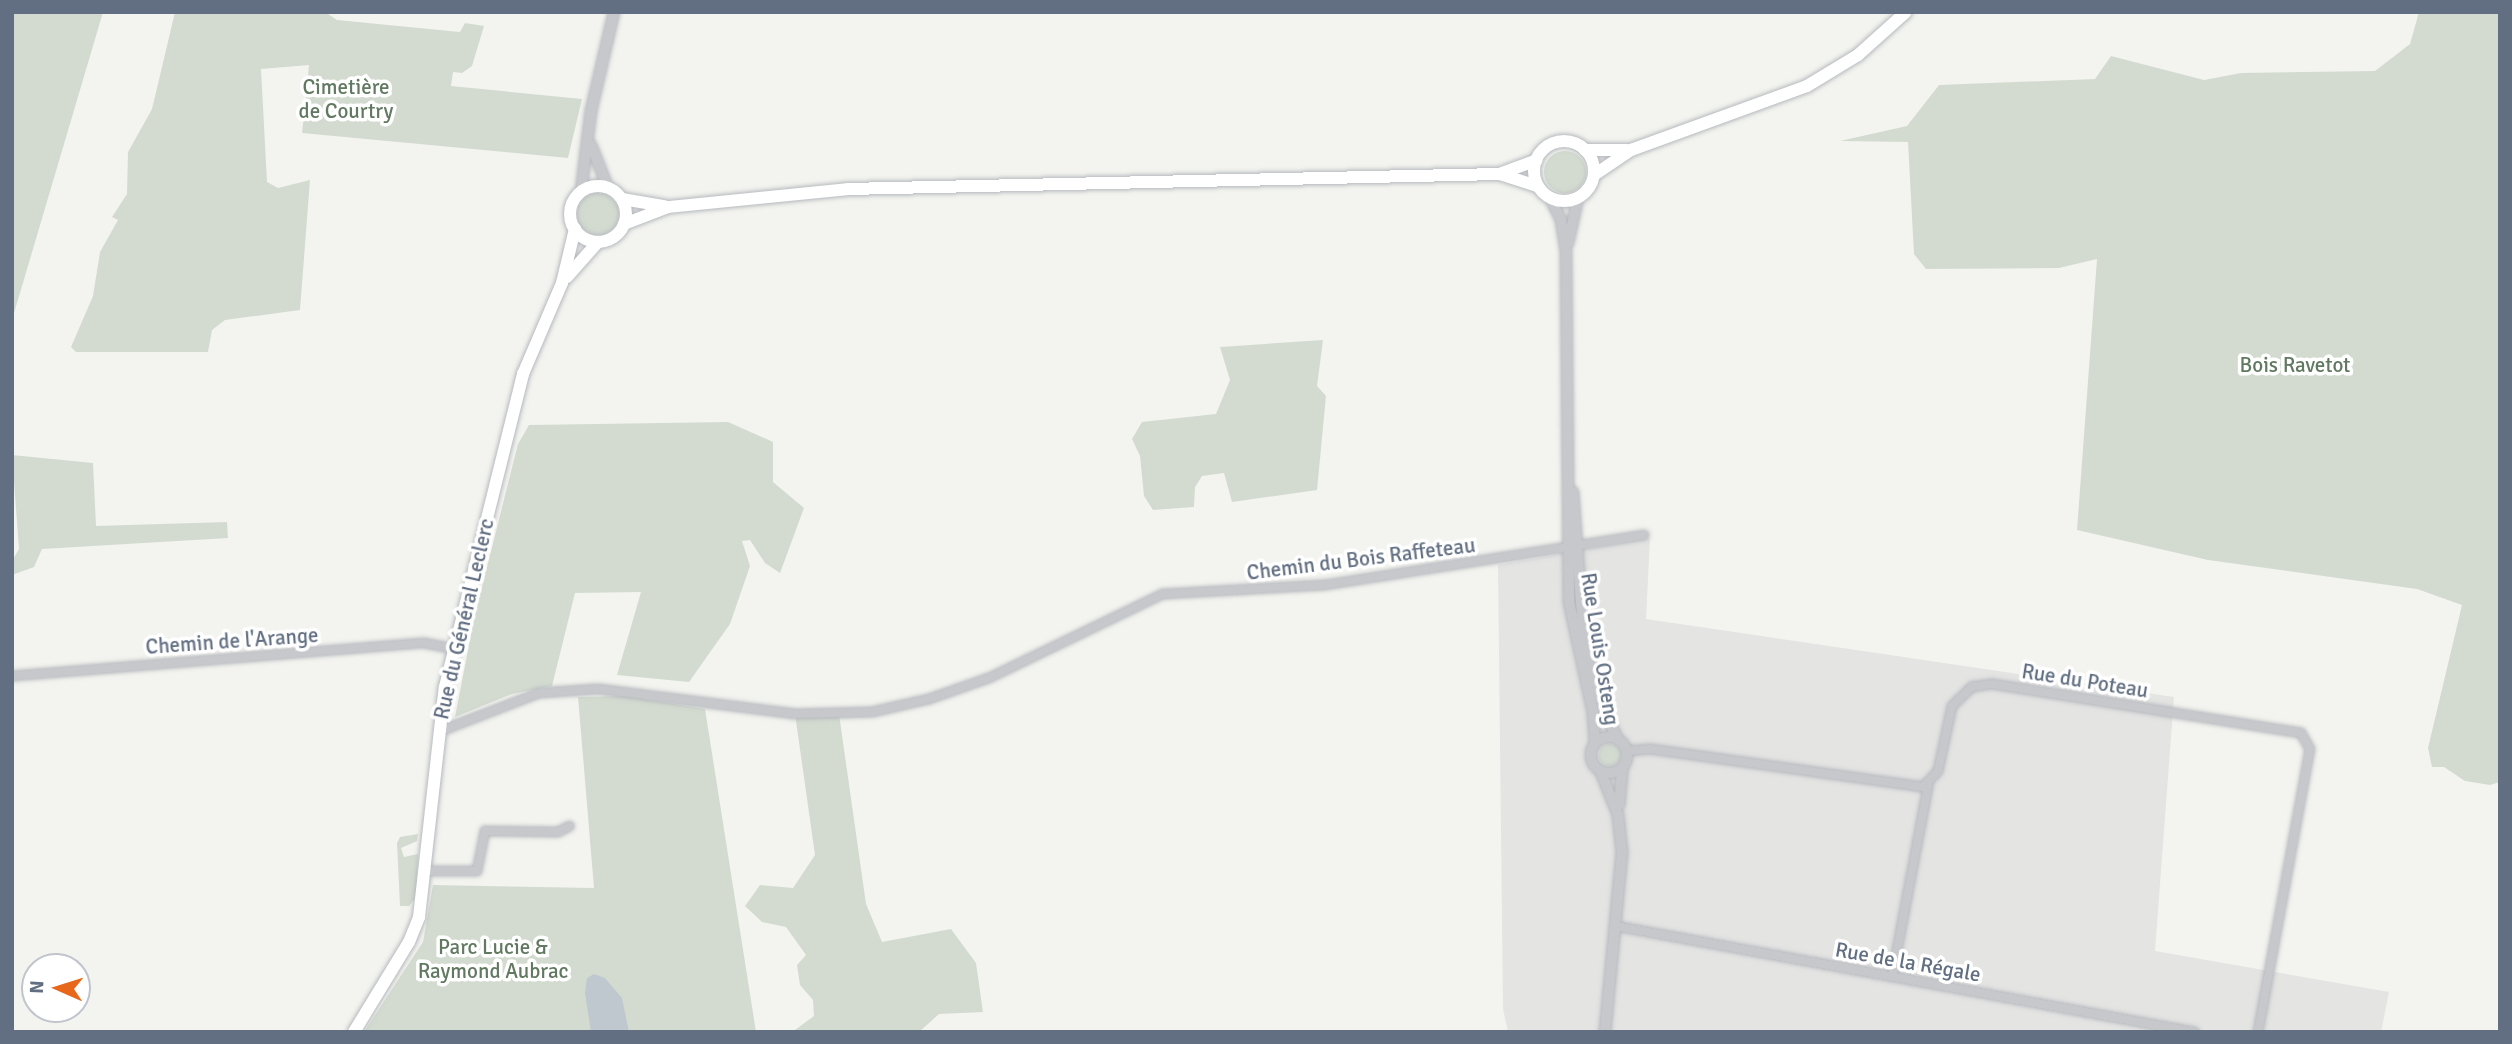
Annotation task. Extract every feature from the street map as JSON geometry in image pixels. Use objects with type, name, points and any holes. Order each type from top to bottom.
[{"type":"main road","points":[[668,207],[624,224],[614,237],[598,242],[575,229],[572,206],[581,192],[608,188],[622,199],[668,207],[873,187],[1499,174],[1538,186],[1550,198],[1578,198],[1594,175],[1631,150],[1807,86],[1858,55],[1906,12]]},
{"type":"main road","points":[[1499,174],[1537,160],[1544,150],[1560,142],[1585,150],[1631,150]]},
{"type":"main road","points":[[1585,150],[1594,175]]},
{"type":"main road","points":[[1537,160],[1538,186]]},
{"type":"main road","points":[[622,199],[624,224]]},
{"type":"main road","name":"Rue du Général Leclerc","points":[[354,1032],[414,931],[426,871],[439,732],[454,649],[523,374],[562,282],[575,229]]},
{"type":"main road","name":"Rue du Général Leclerc","points":[[562,282],[598,242]]},
{"type":"street","points":[[581,192],[597,84],[614,12]]},
{"type":"street","points":[[589,139],[608,188]]},
{"type":"street","name":"Rue Louis Osteng","points":[[1550,198],[1561,220],[1566,252],[1572,625],[1593,712],[1595,743]]},
{"type":"street","name":"Rue Louis Osteng","points":[[1566,252],[1578,198]]},
{"type":"street","name":"Chemin du Bois Raffeteau","points":[[439,732],[505,703],[539,693],[598,689],[795,715],[872,712],[978,682],[1163,594],[1303,588],[1644,535]]},
{"type":"street","name":"Rue Louis Osteng","points":[[1571,547],[1587,647],[1603,709],[1617,738]]},
{"type":"street","name":"Chemin de l'Arange","points":[[12,676],[424,643],[454,649]]},
{"type":"street","name":"Rue du Poteau","points":[[1928,786],[1938,771],[1952,705],[1964,692],[1982,685],[2139,705],[2161,713],[2301,733],[2310,749],[2258,1032]]},
{"type":"street","points":[[1618,815],[1601,772],[1591,759],[1595,743],[1604,737],[1617,738],[1628,751]]},
{"type":"street","points":[[1628,751],[1650,750],[1914,788],[1928,786],[1892,977]]},
{"type":"street","points":[[1605,1032],[1622,852],[1618,815],[1622,768],[1628,751]]},
{"type":"street","points":[[1601,772],[1612,774],[1622,768]]},
{"type":"street","points":[[426,871],[477,871],[485,831],[558,832],[570,826]]},
{"type":"street","name":"Rue de la Régale","points":[[1615,926],[2194,1032]]},
{"type":"shaded area","points":[[1650,538],[1646,619],[2174,697],[2155,951],[2389,992],[2381,1032],[1508,1032],[1503,1009],[1498,565]]},
{"type":"shaded area","points":[[594,974],[605,978],[622,998],[629,1032],[591,1032],[585,993],[587,978]]},
{"type":"green space","points":[[12,12],[103,12],[12,320]]},
{"type":"green space","name":"Cimetière de Courtry","points":[[175,12],[325,12],[337,20],[460,32],[465,23],[484,26],[472,66],[462,73],[453,72],[451,86],[582,99],[568,158],[302,133],[309,65],[261,69],[267,182],[278,188],[310,180],[300,310],[225,320],[212,330],[208,352],[76,352],[71,347],[93,296],[100,252],[118,220],[112,217],[127,194],[128,152],[152,109]]},
{"type":"green space","name":"Bois Ravetot","points":[[2419,12],[2500,12],[2500,782],[2490,785],[2465,781],[2444,767],[2432,767],[2428,748],[2462,605],[2417,589],[2208,560],[2077,530],[2097,259],[2059,268],[1926,269],[1914,254],[1908,142],[1840,141],[1907,126],[1939,85],[2095,79],[2111,56],[2204,80],[2241,73],[2375,71],[2410,44]]},
{"type":"green space","points":[[1565,151],[1580,157],[1586,172],[1580,187],[1565,193],[1550,187],[1544,172],[1550,157]]},
{"type":"green space","points":[[598,193],[613,199],[619,214],[613,229],[598,235],[583,229],[577,214],[583,199]]},
{"type":"green space","points":[[1323,340],[1317,386],[1326,396],[1317,490],[1232,502],[1224,473],[1202,476],[1195,487],[1194,507],[1153,510],[1144,496],[1140,456],[1132,439],[1142,422],[1216,414],[1230,380],[1220,347]]},
{"type":"green space","points":[[728,422],[773,442],[773,482],[804,508],[780,573],[765,563],[750,540],[742,541],[750,566],[730,624],[689,682],[617,675],[641,592],[575,593],[552,686],[512,694],[455,717],[474,619],[518,444],[529,425]]},
{"type":"green space","points":[[12,455],[93,463],[96,526],[227,522],[228,538],[42,549],[34,567],[12,575],[12,561],[19,549]]},
{"type":"green space","name":"Parc Lucie & Raymond Aubrac","points":[[625,696],[705,709],[756,1032],[364,1032],[423,942],[433,885],[594,888],[578,697]]},
{"type":"green space","points":[[795,714],[839,714],[866,904],[882,942],[951,929],[976,963],[983,1012],[939,1014],[919,1032],[765,1032],[795,1030],[814,1016],[813,1000],[800,985],[797,965],[806,955],[786,927],[762,922],[745,906],[760,885],[793,888],[815,855]]},
{"type":"green space","points":[[1610,744],[1618,747],[1621,755],[1618,763],[1610,766],[1602,763],[1599,755],[1602,747]]},
{"type":"green space","points":[[418,834],[417,841],[401,848],[404,857],[418,854],[416,897],[409,906],[400,906],[397,843],[400,837]]}]
